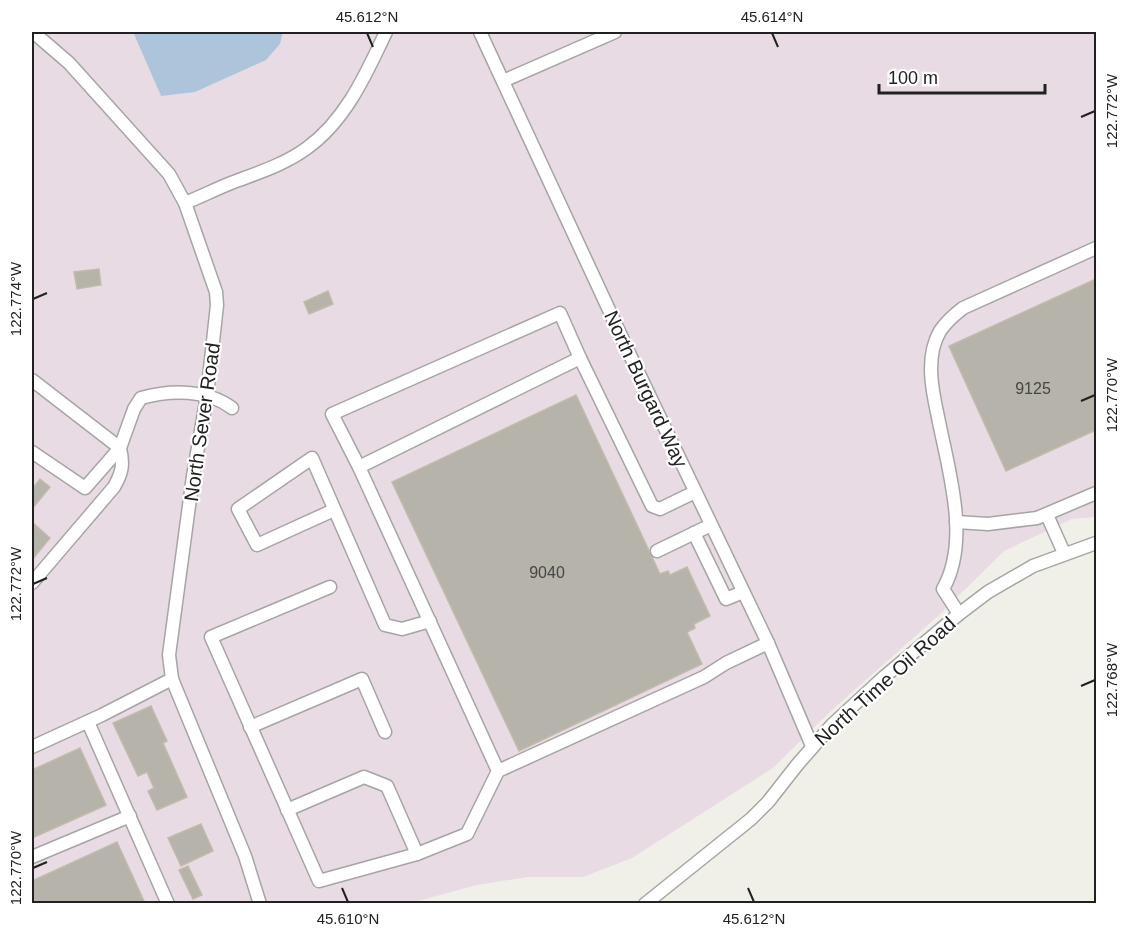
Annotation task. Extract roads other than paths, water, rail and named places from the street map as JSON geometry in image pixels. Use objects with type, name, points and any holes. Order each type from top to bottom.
[{"type":"street","name":"North Sever Road","points":[[33,32],[69,63],[169,174],[185,203],[212,277],[217,305],[207,396],[169,641],[172,679],[245,856],[260,903]]},
{"type":"street","points":[[185,203],[274,167],[308,147],[346,108],[365,76],[386,32]]},
{"type":"street","name":"North Burgard Way","points":[[480,32],[768,643],[812,746]]},
{"type":"street","points":[[503,81],[615,32]]},
{"type":"street","points":[[958,614],[943,589],[949,579],[956,522],[954,494],[931,382],[934,347],[939,332],[963,308],[1096,248]]},
{"type":"street","points":[[498,771],[359,467],[332,414],[560,313],[652,506],[660,509],[695,492]]},
{"type":"street","points":[[359,467],[580,357]]},
{"type":"street","points":[[32,380],[120,448],[123,462],[122,472],[114,487],[32,583]]},
{"type":"street","points":[[32,452],[85,488],[120,448],[134,409],[141,398],[153,394],[171,393],[207,396],[232,408]]},
{"type":"street","points":[[334,510],[257,545],[238,509],[312,458],[386,625],[402,629],[430,621]]},
{"type":"street","points":[[956,522],[1011,523],[1047,515],[1096,493]]},
{"type":"street","points":[[1047,515],[1064,553]]},
{"type":"street","points":[[657,550],[711,525]]},
{"type":"street","points":[[694,533],[726,599],[743,592]]},
{"type":"street","name":"North Time Oil Road","points":[[645,903],[751,819],[768,802],[812,746],[858,700],[958,614],[1010,578],[1033,566],[1096,543]]},
{"type":"street","points":[[330,587],[211,637],[318,881],[417,854],[467,834],[498,771],[704,677],[726,663],[768,643]]},
{"type":"street","points":[[32,747],[88,722],[172,679]]},
{"type":"street","points":[[250,727],[362,679],[385,732]]},
{"type":"street","points":[[88,722],[168,903]]},
{"type":"street","points":[[287,810],[364,777],[387,786],[417,854]]},
{"type":"street","points":[[32,857],[130,816]]},
{"type":"water","points":[[133,32],[283,32],[280,44],[266,60],[195,92],[161,96]]}]
